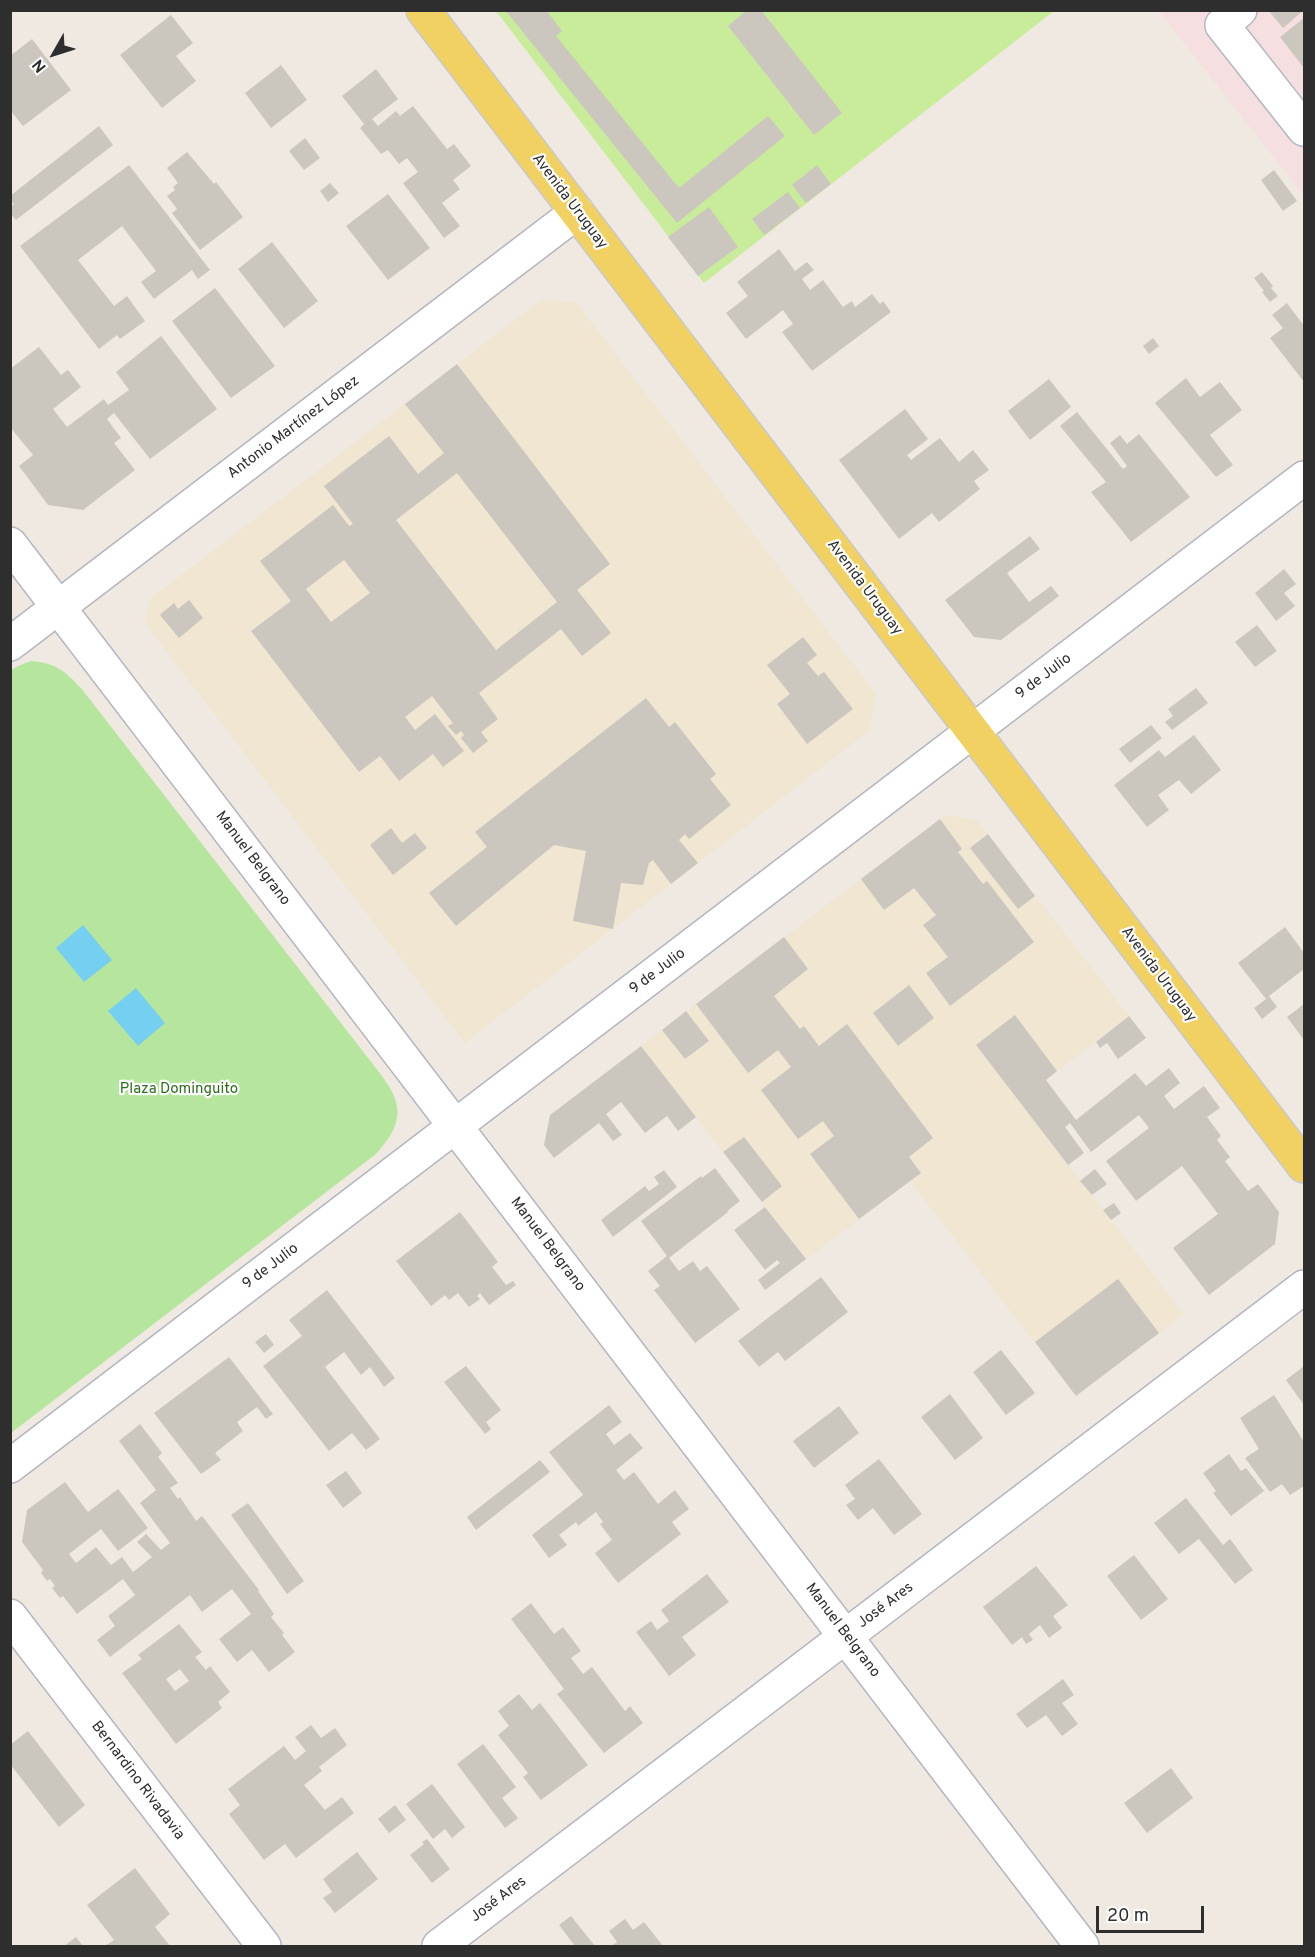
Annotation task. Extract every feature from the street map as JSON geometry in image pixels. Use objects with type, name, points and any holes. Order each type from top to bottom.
[{"type":"main road","name":"Avenida Uruguay","points":[[423,10],[1305,1166]]},
{"type":"street","points":[[1240,10],[1222,25],[1305,129]]},
{"type":"street","name":"Antonio Martínez López","points":[[10,644],[577,212]]},
{"type":"street","name":"9 de Julio","points":[[10,1466],[1305,478]]},
{"type":"street","name":"Manuel Belgrano","points":[[10,544],[1082,1947]]},
{"type":"street","name":"José Ares","points":[[439,1947],[1305,1287]]},
{"type":"street","name":"Bernardino Rivadavia","points":[[10,1616],[264,1947]]},
{"type":"shaded area","points":[[1159,11],[1304,11],[1304,196]]},
{"type":"shaded area","points":[[541,300],[576,302],[876,694],[870,730],[465,1043],[145,623],[150,599]]},
{"type":"shaded area","points":[[945,815],[977,820],[1129,1016],[1019,1101],[1184,1314],[1076,1396],[910,1181],[806,1259],[641,1046]]},
{"type":"green space","points":[[496,11],[1054,11],[704,283]]},
{"type":"green space","name":"Plaza Dominguito","points":[[31,661],[54,666],[81,688],[382,1076],[394,1097],[397,1116],[391,1134],[376,1154],[11,1433],[10,671]]},
{"type":"water","points":[[83,925],[112,960],[84,982],[56,948]]},
{"type":"water","points":[[136,988],[165,1023],[138,1046],[108,1011]]},
{"type":"building","points":[[505,10],[546,10],[562,31],[556,36],[679,188],[768,116],[785,136],[677,223]]},
{"type":"building","points":[[747,10],[761,10],[842,113],[814,135],[728,26]]},
{"type":"building","points":[[1268,10],[1304,10],[1283,28]]},
{"type":"building","points":[[171,15],[193,43],[176,56],[196,81],[162,108],[120,55]]},
{"type":"building","points":[[1304,18],[1304,68],[1280,37]]},
{"type":"building","points":[[32,39],[71,90],[23,126],[10,110],[10,56]]},
{"type":"building","points":[[281,65],[307,100],[271,128],[245,93]]},
{"type":"building","points":[[376,69],[398,99],[372,119],[378,126],[396,111],[400,116],[413,106],[447,149],[454,144],[471,166],[453,180],[460,189],[442,203],[460,226],[444,238],[403,183],[418,172],[407,158],[399,164],[388,150],[381,154],[360,128],[364,124],[342,96]]},
{"type":"building","points":[[99,126],[113,145],[16,220],[10,213],[10,207],[14,204],[10,196]]},
{"type":"building","points":[[305,138],[320,158],[304,170],[289,151]]},
{"type":"building","points":[[187,152],[214,184],[216,182],[243,217],[200,250],[172,213],[177,209],[167,196],[175,190],[173,187],[178,183],[167,168]]},
{"type":"building","points":[[129,165],[210,270],[198,279],[192,270],[154,299],[141,282],[156,271],[122,226],[78,260],[114,306],[127,296],[145,321],[120,339],[117,335],[99,349],[20,246]]},
{"type":"building","points":[[817,165],[831,184],[806,203],[792,185]]},
{"type":"building","points":[[1274,170],[1297,201],[1283,211],[1261,180]]},
{"type":"building","points":[[330,183],[339,193],[328,202],[320,191]]},
{"type":"building","points":[[788,192],[800,208],[764,235],[752,219]]},
{"type":"building","points":[[388,194],[430,248],[388,280],[346,226]]},
{"type":"building","points":[[709,207],[738,247],[698,276],[668,237]]},
{"type":"building","points":[[272,242],[318,301],[284,328],[238,269]]},
{"type":"building","points":[[779,249],[795,271],[807,262],[814,270],[802,279],[810,290],[823,280],[843,307],[852,301],[855,307],[872,294],[880,304],[883,301],[891,312],[812,371],[782,332],[793,324],[783,310],[746,339],[726,313],[748,296],[737,282]]},
{"type":"building","points":[[1262,272],[1278,296],[1270,302],[1254,278]]},
{"type":"building","points":[[215,288],[275,366],[231,398],[172,321]]},
{"type":"building","points":[[1287,303],[1304,326],[1304,382],[1270,338],[1283,328],[1272,315]]},
{"type":"building","points":[[161,336],[217,409],[150,459],[114,413],[107,419],[121,438],[114,443],[135,470],[83,510],[48,505],[19,466],[33,455],[10,427],[10,413],[12,412],[10,410],[10,369],[39,347],[61,375],[68,370],[81,387],[53,409],[67,427],[104,399],[108,405],[129,390],[116,372]]},
{"type":"building","points":[[1153,338],[1159,346],[1149,354],[1143,346]]},
{"type":"building","points":[[457,364],[610,564],[577,590],[611,633],[582,656],[561,629],[479,693],[498,719],[481,732],[488,741],[473,753],[461,738],[464,735],[461,731],[456,735],[448,726],[453,723],[432,696],[405,717],[415,730],[435,714],[464,751],[443,767],[433,754],[399,781],[380,756],[359,772],[251,631],[291,601],[260,561],[333,505],[349,526],[353,524],[324,486],[389,436],[418,474],[444,453],[405,404]],"holes":[[[457,473],[557,602],[496,650],[396,520]],[[344,560],[370,593],[331,622],[306,589]]]},
{"type":"building","points":[[1186,378],[1200,397],[1220,382],[1242,410],[1210,435],[1233,465],[1216,477],[1155,403]]},
{"type":"building","points":[[1049,379],[1071,407],[1030,440],[1008,411]]},
{"type":"building","points":[[905,409],[928,439],[907,455],[911,460],[940,438],[959,462],[973,450],[989,470],[974,481],[980,489],[939,522],[932,513],[899,539],[839,460]]},
{"type":"building","points":[[1077,412],[1123,469],[1127,466],[1110,443],[1120,435],[1127,444],[1139,434],[1190,497],[1131,542],[1091,492],[1106,482],[1060,426]]},
{"type":"building","points":[[1030,536],[1040,549],[1007,573],[1029,602],[1051,586],[1059,596],[1001,640],[974,637],[945,600]]},
{"type":"building","points":[[1284,569],[1296,584],[1284,593],[1295,606],[1276,621],[1255,593]]},
{"type":"building","points":[[189,600],[203,618],[179,638],[160,615],[174,603],[178,609]]},
{"type":"building","points":[[1257,625],[1277,651],[1255,667],[1235,642]]},
{"type":"building","points":[[803,637],[817,655],[807,663],[818,676],[824,672],[853,709],[807,744],[777,704],[790,694],[767,665]]},
{"type":"building","points":[[1196,688],[1208,703],[1172,730],[1165,722],[1173,716],[1168,709]]},
{"type":"building","points":[[646,698],[669,727],[675,722],[716,774],[710,779],[731,805],[689,839],[685,834],[679,840],[698,863],[671,884],[653,860],[649,863],[643,885],[621,883],[613,929],[573,921],[586,851],[554,845],[456,926],[429,893],[487,847],[475,832]]},
{"type":"building","points":[[1151,725],[1162,738],[1130,763],[1119,749]]},
{"type":"building","points":[[1194,735],[1221,770],[1191,794],[1179,780],[1158,795],[1169,810],[1147,827],[1114,785],[1159,750],[1165,757]]},
{"type":"building","points":[[940,819],[962,849],[958,852],[983,884],[987,881],[1034,942],[950,1006],[926,973],[948,957],[923,925],[936,915],[914,888],[884,910],[861,879]]},
{"type":"building","points":[[391,828],[402,843],[415,833],[427,848],[393,875],[370,845]]},
{"type":"building","points":[[988,834],[1035,896],[1018,909],[970,848]]},
{"type":"building","points":[[1285,927],[1304,953],[1304,969],[1269,996],[1277,1007],[1262,1019],[1254,1008],[1266,999],[1238,963]]},
{"type":"building","points":[[784,937],[808,969],[774,996],[800,1029],[804,1026],[819,1046],[847,1024],[933,1138],[909,1157],[921,1173],[859,1219],[810,1154],[834,1136],[823,1121],[798,1139],[761,1090],[791,1067],[778,1050],[748,1073],[696,1004]]},
{"type":"building","points":[[909,985],[934,1018],[898,1046],[873,1013]]},
{"type":"building","points":[[1304,1004],[1304,1040],[1287,1017]]},
{"type":"building","points":[[686,1011],[709,1041],[685,1059],[662,1030]]},
{"type":"building","points":[[1015,1015],[1057,1071],[1046,1080],[1076,1120],[1135,1073],[1146,1086],[1169,1068],[1180,1083],[1164,1096],[1174,1109],[1204,1086],[1220,1108],[1207,1117],[1221,1136],[1217,1140],[1230,1157],[1225,1161],[1248,1191],[1258,1184],[1279,1212],[1275,1244],[1209,1295],[1173,1248],[1218,1214],[1182,1166],[1136,1201],[1106,1161],[1149,1128],[1139,1115],[1091,1152],[1070,1123],[1065,1127],[1084,1153],[1068,1165],[976,1045]]},
{"type":"building","points":[[1129,1016],[1146,1038],[1118,1059],[1107,1043],[1100,1048],[1096,1042]]},
{"type":"building","points":[[641,1046],[696,1117],[678,1131],[667,1116],[645,1133],[621,1102],[606,1114],[622,1135],[613,1141],[599,1123],[554,1158],[544,1145],[550,1115]]},
{"type":"building","points":[[744,1137],[782,1186],[762,1202],[723,1152]]},
{"type":"building","points":[[715,1168],[740,1201],[669,1258],[679,1271],[693,1261],[700,1271],[707,1266],[740,1309],[695,1343],[654,1290],[660,1286],[648,1271],[667,1256],[641,1221]]},
{"type":"building","points":[[1095,1169],[1107,1184],[1092,1195],[1080,1181]]},
{"type":"building","points":[[664,1170],[677,1187],[613,1237],[601,1220],[645,1186],[649,1191],[659,1184],[654,1177]]},
{"type":"building","points":[[1114,1203],[1121,1213],[1111,1220],[1103,1210]]},
{"type":"building","points":[[765,1207],[806,1259],[765,1290],[758,1280],[780,1263],[777,1260],[765,1270],[734,1230]]},
{"type":"building","points":[[460,1212],[498,1262],[492,1267],[506,1285],[513,1281],[516,1285],[489,1305],[480,1293],[477,1296],[480,1299],[469,1307],[458,1293],[449,1300],[445,1295],[431,1306],[396,1261]]},
{"type":"building","points":[[821,1277],[848,1312],[785,1361],[778,1352],[759,1367],[738,1341]]},
{"type":"building","points":[[1118,1279],[1159,1333],[1076,1396],[1035,1342]]},
{"type":"building","points":[[327,1290],[395,1378],[384,1387],[370,1367],[361,1375],[344,1352],[325,1367],[380,1439],[366,1450],[352,1433],[329,1451],[263,1366],[302,1336],[289,1320]]},
{"type":"building","points":[[266,1334],[274,1345],[264,1353],[255,1342]]},
{"type":"building","points":[[1001,1350],[1035,1393],[1006,1415],[973,1372]]},
{"type":"building","points":[[229,1357],[273,1414],[266,1419],[257,1407],[237,1422],[243,1431],[215,1453],[221,1460],[201,1474],[154,1413]]},
{"type":"building","points":[[466,1366],[501,1410],[486,1422],[491,1429],[485,1434],[444,1382]]},
{"type":"building","points":[[1304,1366],[1304,1405],[1286,1380]]},
{"type":"building","points":[[950,1394],[983,1438],[955,1460],[921,1417]]},
{"type":"building","points":[[1274,1395],[1304,1442],[1304,1486],[1290,1495],[1282,1484],[1270,1492],[1245,1458],[1259,1449],[1240,1418]]},
{"type":"building","points":[[609,1405],[622,1422],[606,1434],[614,1445],[630,1433],[643,1448],[616,1470],[624,1480],[634,1472],[658,1504],[675,1490],[689,1509],[672,1522],[681,1534],[618,1583],[595,1553],[612,1540],[600,1524],[603,1522],[596,1512],[578,1526],[576,1522],[559,1535],[567,1545],[549,1558],[532,1535],[583,1495],[549,1452]]},
{"type":"building","points":[[839,1406],[859,1433],[814,1468],[793,1441]]},
{"type":"building","points":[[140,1424],[162,1453],[158,1457],[178,1483],[170,1488],[178,1499],[180,1497],[196,1521],[202,1516],[259,1590],[274,1614],[271,1617],[295,1652],[269,1672],[252,1650],[237,1662],[219,1639],[251,1614],[232,1589],[202,1612],[190,1595],[110,1657],[97,1640],[115,1626],[108,1616],[135,1595],[123,1579],[77,1614],[63,1596],[60,1598],[52,1588],[55,1586],[41,1573],[43,1570],[22,1542],[27,1510],[65,1482],[88,1512],[118,1489],[148,1528],[118,1551],[101,1529],[69,1554],[76,1563],[96,1547],[111,1565],[122,1557],[133,1572],[152,1557],[137,1542],[146,1534],[161,1550],[170,1543],[140,1503],[156,1490],[119,1441]]},
{"type":"building","points":[[1229,1454],[1241,1471],[1246,1468],[1264,1491],[1231,1516],[1213,1493],[1216,1491],[1203,1473]]},
{"type":"building","points":[[879,1459],[922,1514],[894,1535],[873,1508],[858,1520],[846,1505],[855,1499],[845,1485]]},
{"type":"building","points":[[540,1460],[550,1472],[476,1530],[467,1517]]},
{"type":"building","points":[[346,1471],[362,1493],[343,1508],[326,1485]]},
{"type":"building","points":[[1186,1498],[1223,1545],[1230,1539],[1253,1570],[1235,1584],[1199,1539],[1179,1554],[1154,1523]]},
{"type":"building","points":[[248,1503],[304,1581],[287,1594],[231,1515]]},
{"type":"building","points":[[1134,1555],[1168,1599],[1141,1620],[1107,1576]]},
{"type":"building","points":[[1036,1566],[1068,1605],[1053,1616],[1062,1628],[1049,1638],[1040,1625],[1029,1634],[1033,1640],[1026,1644],[1022,1637],[1012,1645],[983,1607]]},
{"type":"building","points":[[707,1574],[729,1602],[682,1637],[696,1655],[669,1676],[636,1632],[651,1621],[657,1630],[669,1621],[661,1610]]},
{"type":"building","points":[[531,1603],[554,1634],[563,1627],[581,1651],[571,1658],[583,1674],[592,1667],[625,1711],[630,1706],[643,1723],[604,1753],[557,1694],[564,1689],[511,1619]]},
{"type":"building","points":[[179,1624],[202,1652],[195,1657],[206,1670],[210,1666],[230,1692],[218,1702],[222,1708],[176,1744],[122,1673],[142,1659],[138,1655]],"holes":[[[180,1669],[189,1681],[175,1691],[166,1679]]]},
{"type":"building","points":[[1063,1679],[1074,1695],[1062,1703],[1078,1724],[1062,1736],[1046,1715],[1027,1728],[1016,1714]]},
{"type":"building","points":[[519,1694],[532,1710],[540,1703],[588,1765],[541,1800],[523,1777],[528,1773],[498,1735],[509,1726],[498,1711]]},
{"type":"building","points":[[311,1725],[321,1738],[335,1728],[347,1745],[319,1767],[322,1771],[304,1785],[325,1810],[342,1797],[354,1813],[296,1858],[285,1844],[264,1860],[229,1814],[240,1805],[228,1789],[284,1746],[295,1760],[306,1751],[295,1737]]},
{"type":"building","points":[[28,1731],[85,1805],[59,1827],[10,1764],[10,1745]]},
{"type":"building","points":[[483,1744],[516,1787],[502,1798],[518,1818],[505,1828],[457,1764]]},
{"type":"building","points":[[1171,1768],[1193,1798],[1147,1833],[1124,1803]]},
{"type":"building","points":[[432,1784],[465,1827],[452,1838],[445,1829],[433,1839],[406,1804]]},
{"type":"building","points":[[395,1805],[406,1820],[389,1833],[378,1819]]},
{"type":"building","points":[[427,1839],[450,1869],[432,1883],[410,1855]]},
{"type":"building","points":[[357,1852],[378,1879],[335,1913],[323,1898],[332,1892],[323,1879]]},
{"type":"building","points":[[135,1868],[170,1914],[155,1927],[170,1946],[105,1946],[114,1940],[87,1905]]},
{"type":"building","points":[[571,1916],[595,1946],[575,1946],[559,1925]]},
{"type":"building","points":[[625,1919],[633,1930],[644,1922],[663,1946],[611,1946],[617,1942],[609,1931]]},
{"type":"building","points":[[76,1937],[83,1946],[64,1946]]}]
